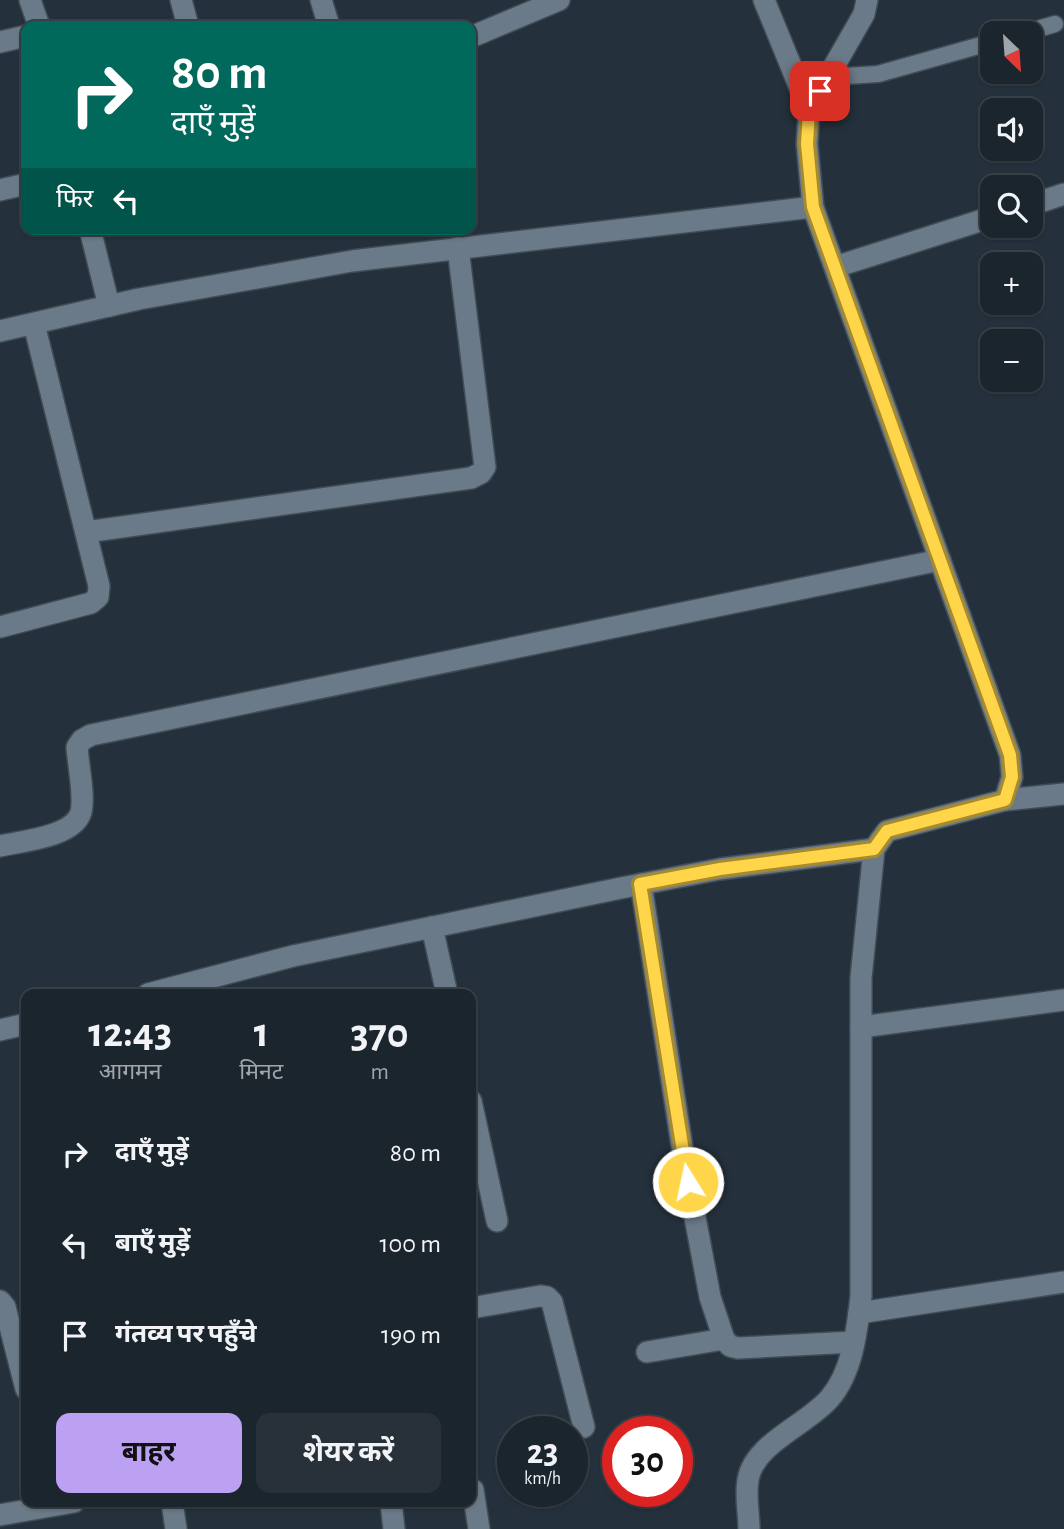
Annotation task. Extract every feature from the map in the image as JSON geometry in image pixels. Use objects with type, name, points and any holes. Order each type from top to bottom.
[{"type":"street","points":[[30,0],[37,21]]},
{"type":"street","points":[[181,0],[187,21]]},
{"type":"street","points":[[321,0],[327,21]]},
{"type":"street","points":[[476,34],[525,7],[559,0]]},
{"type":"street","points":[[764,0],[809,110]]},
{"type":"street","points":[[867,0],[864,14],[809,110],[807,144],[813,207],[1010,755],[1012,777],[1005,800]]},
{"type":"street","points":[[0,42],[21,37]]},
{"type":"street","points":[[0,190],[21,185]]},
{"type":"street","points":[[1043,201],[1064,194]]},
{"type":"street","points":[[0,331],[109,306],[352,261],[813,207]]},
{"type":"street","points":[[835,267],[980,221]]},
{"type":"street","points":[[91,235],[109,306]]},
{"type":"street","points":[[86,533],[471,478],[481,473],[485,467],[458,248]]},
{"type":"street","points":[[0,627],[91,603],[99,597],[99,586],[34,324]]},
{"type":"street","points":[[0,846],[60,832],[72,827],[77,821],[82,809],[77,747],[90,735],[940,560]]},
{"type":"street","points":[[749,1529],[747,1481],[752,1465],[765,1450],[814,1414],[832,1396],[848,1366],[859,1313],[861,978],[874,849],[887,831],[1005,800],[1064,794]]},
{"type":"street","points":[[167,989],[293,956],[640,884],[720,869],[874,849]]},
{"type":"street","points":[[640,884],[684,1158],[710,1297],[724,1339],[730,1346],[737,1348],[853,1342]]},
{"type":"street","points":[[432,927],[446,989]]},
{"type":"street","points":[[861,1027],[1064,1000]]},
{"type":"street","points":[[0,1030],[21,1025]]},
{"type":"street","points":[[476,1124],[497,1221]]},
{"type":"street","points":[[859,1313],[1064,1282]]},
{"type":"street","points":[[476,1307],[540,1296],[547,1297],[552,1302],[581,1416]]},
{"type":"street","points":[[0,1301],[5,1307],[21,1369]]},
{"type":"street","points":[[647,1352],[724,1339]]},
{"type":"street","points":[[0,1515],[41,1507]]},
{"type":"street","points":[[173,1507],[176,1529]]},
{"type":"street","points":[[392,1507],[394,1529]]},
{"type":"street","points":[[475,1507],[478,1529]]},
{"type":"lane","points":[[1043,27],[1055,24]]},
{"type":"lane","points":[[830,71],[846,76],[878,74],[980,45]]},
{"type":"route","points":[[688,1182],[640,884],[720,869],[874,849],[887,831],[1005,800],[1012,777],[1010,755],[813,207],[807,144],[809,110],[820,91]]}]
